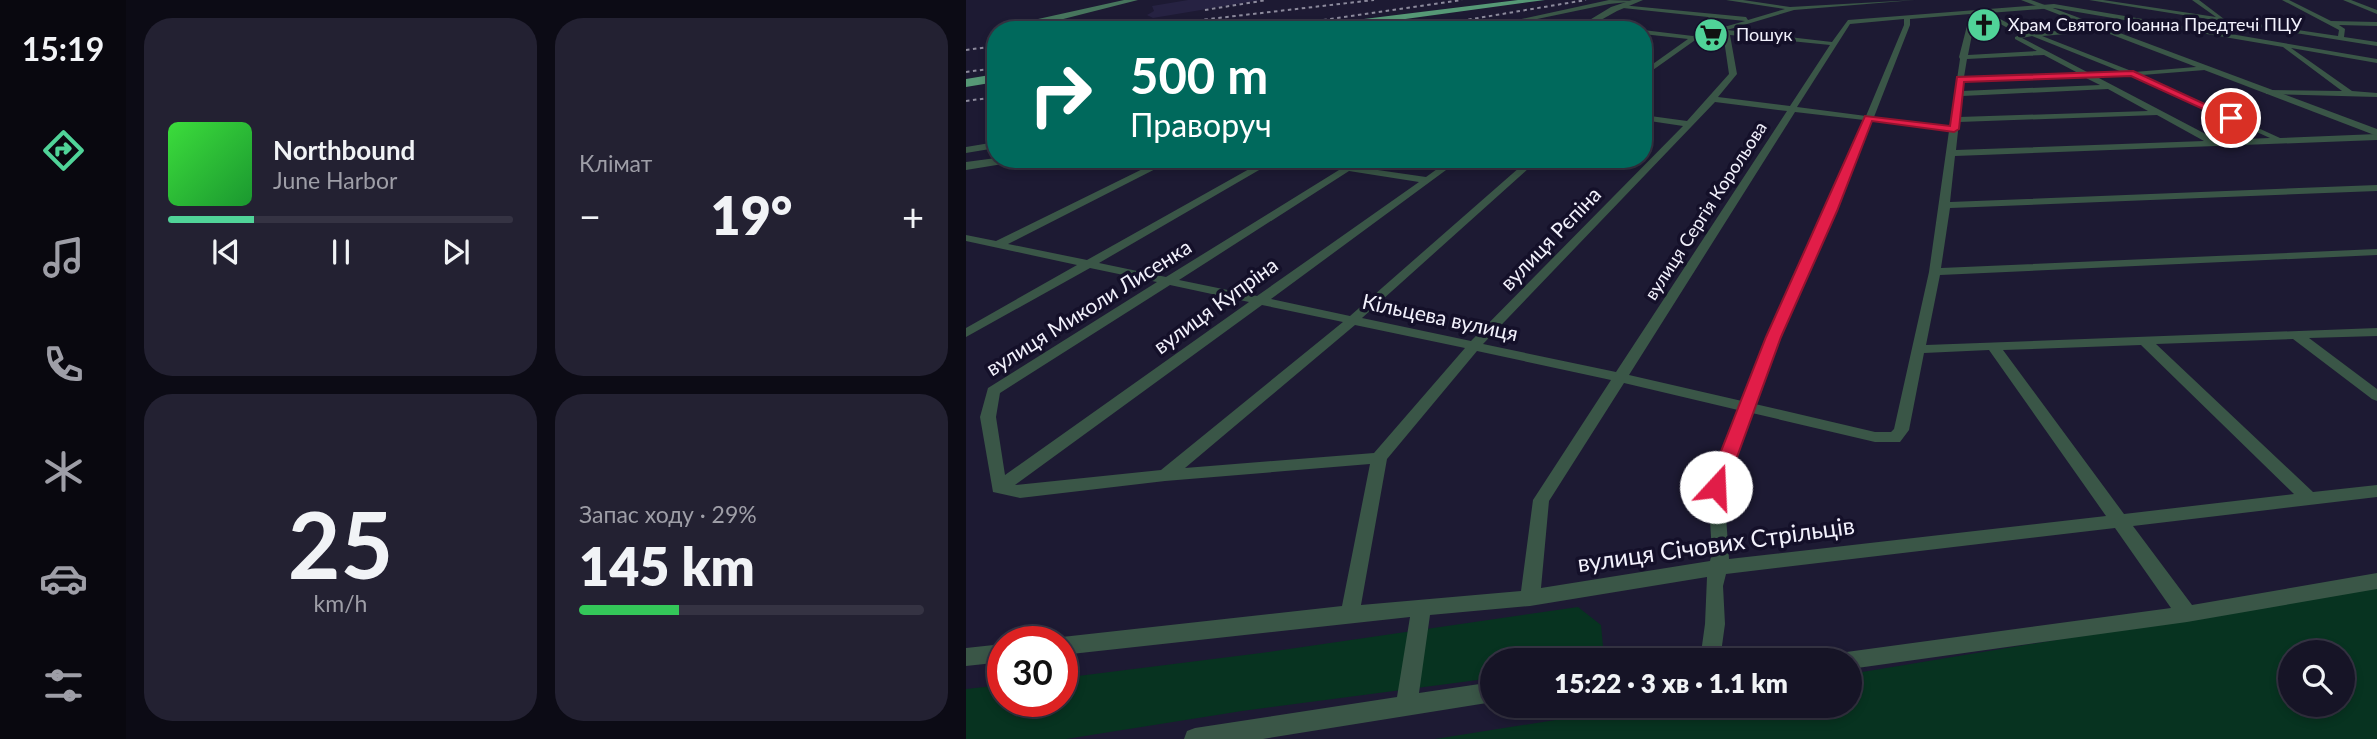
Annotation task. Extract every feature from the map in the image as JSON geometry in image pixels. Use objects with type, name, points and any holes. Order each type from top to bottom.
[{"type":"highway","points":[[1371,21],[1540,0]]},
{"type":"highway","points":[[966,83],[987,80]]},
{"type":"main road","points":[[1040,21],[1134,0]]},
{"type":"street","points":[[1593,21],[1635,0]]},
{"type":"street","points":[[1517,21],[1602,3],[1635,0]]},
{"type":"street","points":[[1729,0],[1793,8],[1912,0]]},
{"type":"street","points":[[1847,0],[1857,4]]},
{"type":"street","points":[[2025,0],[2377,135]]},
{"type":"street","points":[[2092,0],[2377,44]]},
{"type":"street","points":[[2195,0],[2222,19]]},
{"type":"street","points":[[2285,0],[2342,29],[2341,38]]},
{"type":"street","points":[[2346,0],[2377,12]]},
{"type":"street","points":[[1622,5],[1716,26],[1835,44]]},
{"type":"street","name":"вулиця Сергія Корольова","points":[[1530,598],[1541,500],[1848,22],[2054,6],[2376,59]]},
{"type":"street","points":[[1652,69],[1693,38],[1716,26],[1753,20],[1793,8]]},
{"type":"street","points":[[2280,139],[2133,74],[1978,12],[1962,57],[1935,272],[1917,349],[2377,332]]},
{"type":"street","points":[[1712,648],[1716,568],[1721,553],[1716,487],[1774,337],[1831,211],[1907,25],[1907,18]]},
{"type":"street","points":[[1716,26],[1753,20]]},
{"type":"street","points":[[2329,23],[2377,24]]},
{"type":"street","name":"вулиця Рєпіна","points":[[1652,162],[1713,99],[1733,74],[1716,26]]},
{"type":"street","points":[[2104,29],[2029,34],[2017,38],[2217,144]]},
{"type":"street","points":[[1652,32],[1693,38]]},
{"type":"street","points":[[2282,45],[2350,93]]},
{"type":"street","points":[[1962,57],[2046,53]]},
{"type":"street","points":[[1652,64],[1657,65]]},
{"type":"street","points":[[1960,79],[2133,74],[2205,68]]},
{"type":"street","points":[[1958,94],[2107,87]]},
{"type":"street","points":[[2269,92],[2377,95]]},
{"type":"street","points":[[1713,99],[1869,118],[1955,125],[2158,113]]},
{"type":"street","points":[[1652,118],[1689,124]]},
{"type":"street","points":[[1952,153],[2217,144],[2377,135]]},
{"type":"street","points":[[966,150],[987,146]]},
{"type":"street","points":[[966,166],[987,163]]},
{"type":"street","points":[[997,245],[1153,168]]},
{"type":"street","points":[[966,333],[1258,168]]},
{"type":"street","points":[[1348,168],[1428,180]]},
{"type":"street","name":"вулиця Миколи Лисенка","points":[[999,488],[988,417],[993,391],[1348,168]]},
{"type":"street","name":"вулиця Купріна","points":[[999,488],[1445,168]]},
{"type":"street","points":[[1165,475],[1353,320],[1525,168]]},
{"type":"street","name":"вулиця Рєпіна","points":[[1350,614],[1379,458],[1473,347],[1646,168]]},
{"type":"street","points":[[1944,205],[2377,188]]},
{"type":"street","name":"Кільцева вулиця","points":[[966,238],[1619,377],[1875,437],[1895,438],[1901,430],[1917,349]]},
{"type":"street","points":[[1935,272],[2377,252]]},
{"type":"street","points":[[2297,336],[2377,396]]},
{"type":"street","points":[[2143,339],[2309,499]]},
{"type":"street","points":[[1993,346],[2187,614]]},
{"type":"street","points":[[999,488],[1020,492],[1165,475],[1379,458]]},
{"type":"street","name":"вулиця Січових Стрільців","points":[[1078,644],[1350,614],[1530,598],[1716,568],[2377,491]]},
{"type":"street","points":[[1862,658],[2187,614],[2377,581]]},
{"type":"street","points":[[1406,706],[1420,608]]},
{"type":"street","points":[[966,657],[987,655]]},
{"type":"street","points":[[1195,739],[1480,694]]},
{"type":"shaded area","points":[[1188,0],[1261,0],[1153,18],[1147,15],[1154,11],[1152,6]]},
{"type":"green space","points":[[2377,587],[2377,739],[1435,739],[1568,718],[1862,718],[1862,672]]},
{"type":"green space","points":[[1578,607],[1601,625],[1603,648],[1480,648],[1480,680],[1242,711],[1066,739],[966,739],[966,689],[987,687],[987,717],[1078,717],[1078,676],[1261,653]]},
{"type":"railway","points":[[1205,10],[1267,0]]},
{"type":"railway","points":[[1192,21],[1374,0]]},
{"type":"railway","points":[[1316,21],[1462,0]]},
{"type":"railway","points":[[1460,21],[1586,0]]},
{"type":"railway","points":[[966,50],[987,47]]},
{"type":"railway","points":[[966,72],[987,69]]},
{"type":"railway","points":[[966,101],[987,98]]},
{"type":"place","name":"Храм Святого Іоанна Предтечі ПЦУ","points":[[1984,25]]},
{"type":"place","name":"Пошук","points":[[1711,35]]},
{"type":"route","points":[[1716,487],[1774,337],[1831,211],[1869,118],[1954,129],[1960,79],[2133,74],[2231,118]]}]
